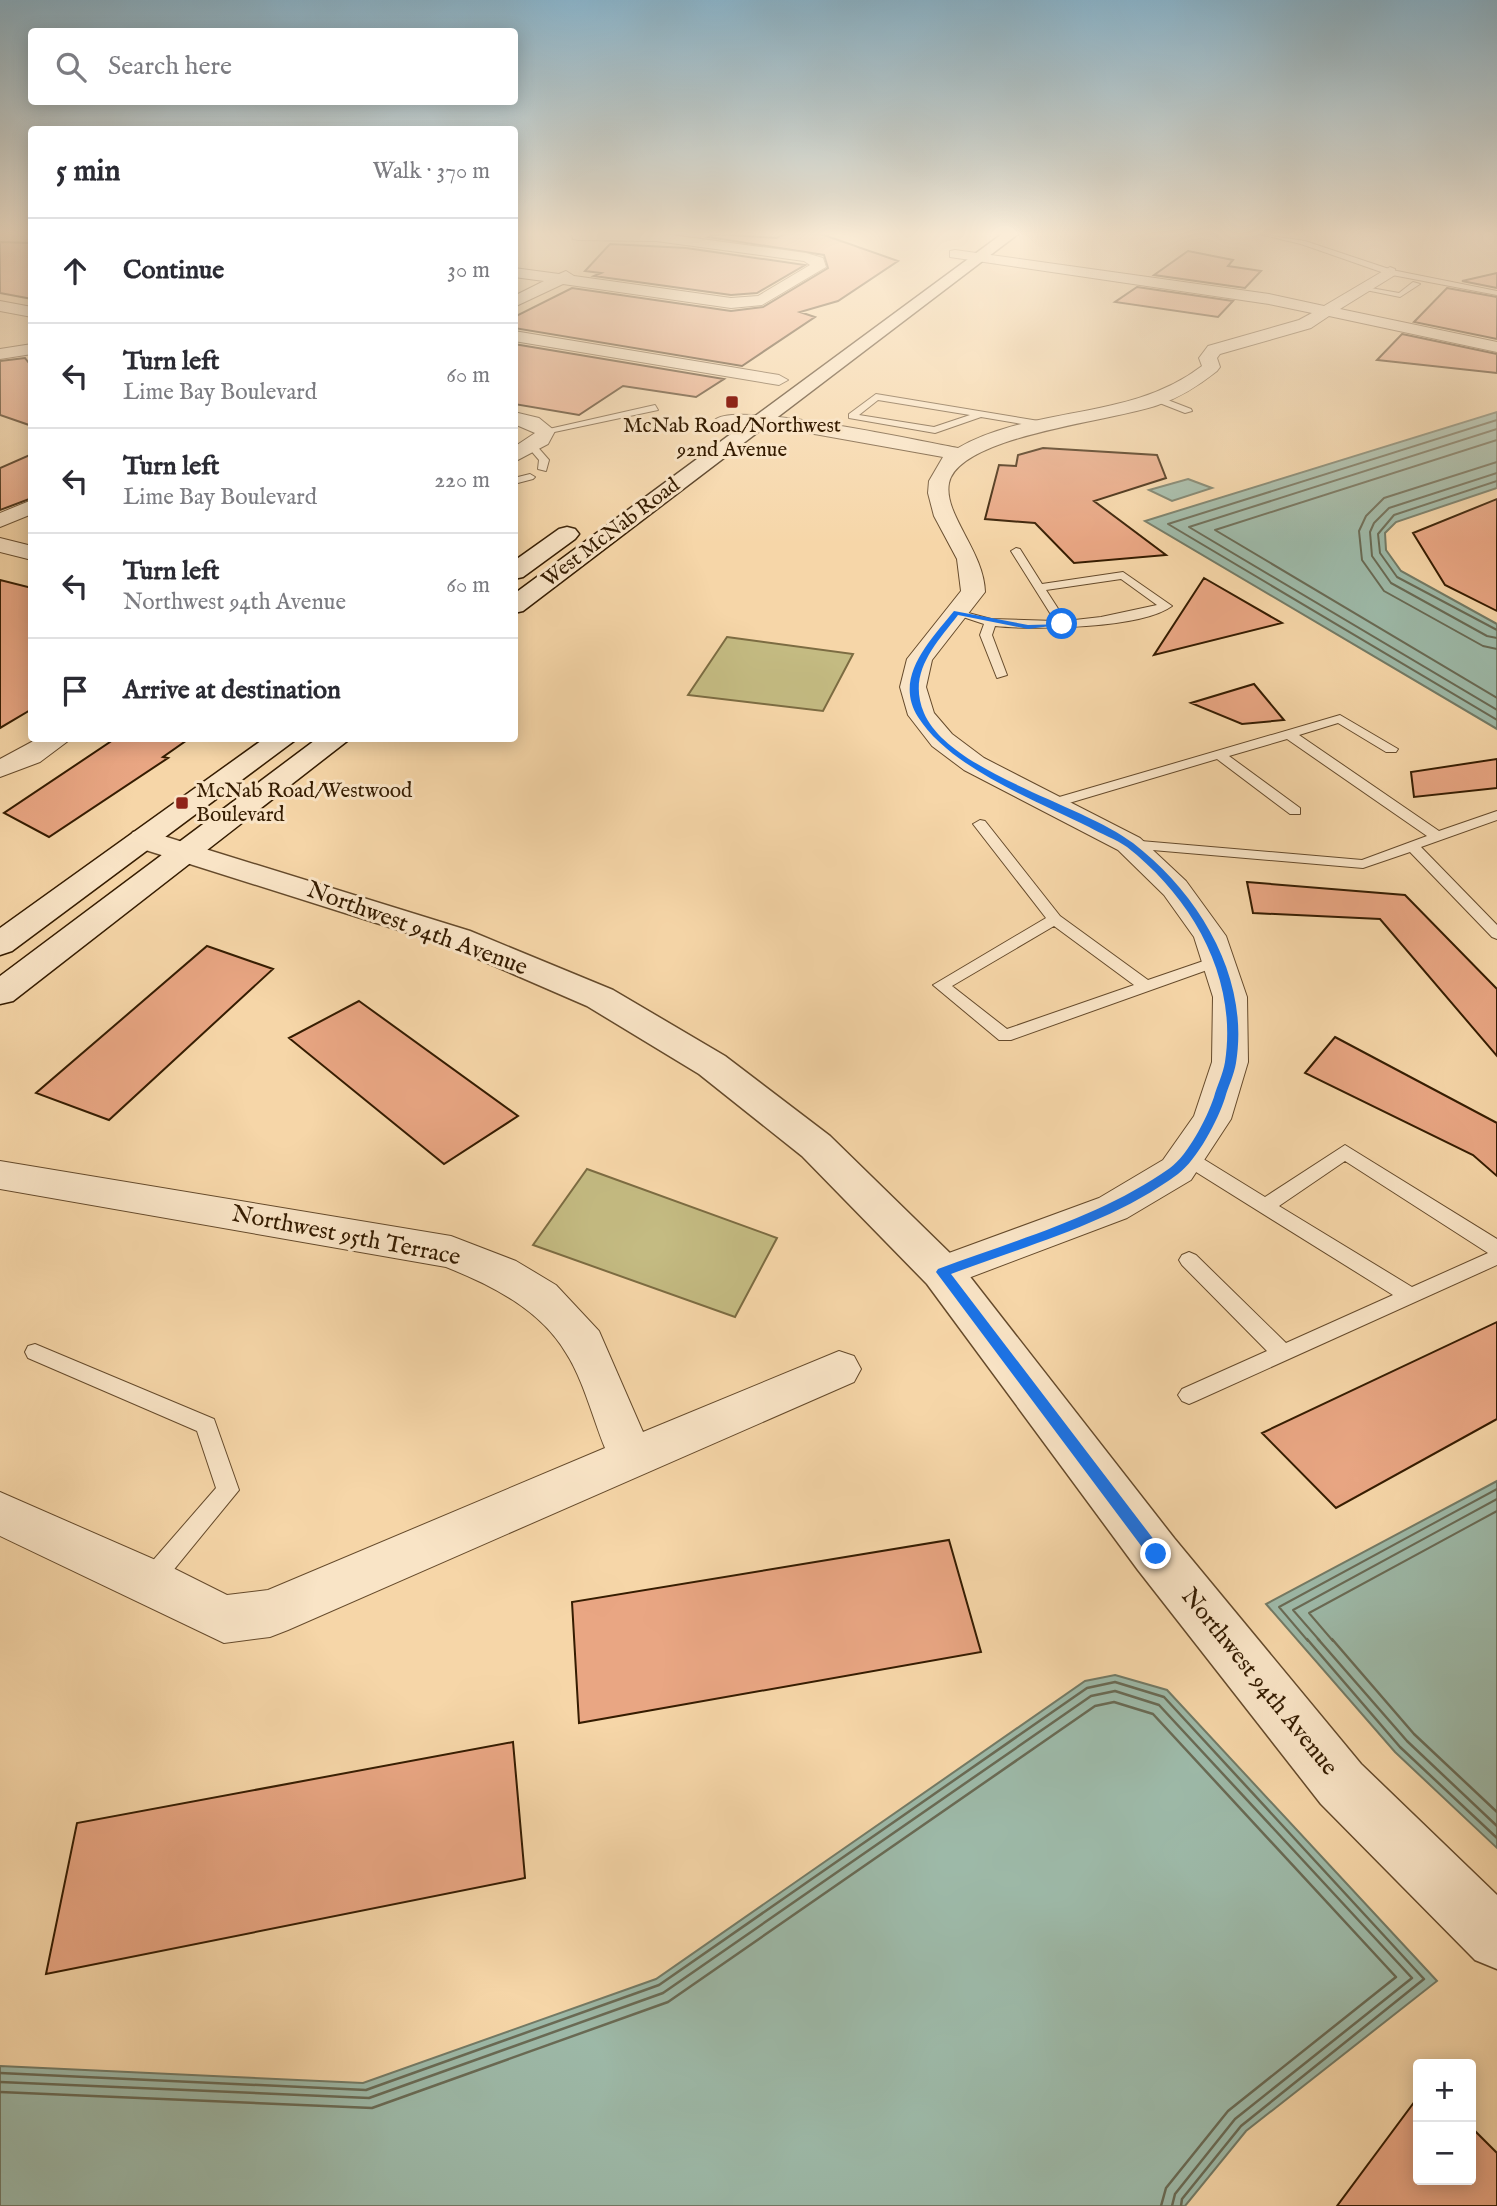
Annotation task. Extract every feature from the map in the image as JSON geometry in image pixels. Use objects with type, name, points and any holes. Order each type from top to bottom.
[{"type":"main road","name":"West McNab Road","points":[[518,603],[756,425],[867,337]]},
{"type":"main road","points":[[703,436],[785,376]]},
{"type":"main road","name":"West McNab Road","points":[[518,569],[581,524]]},
{"type":"main road","points":[[0,944],[278,742]]},
{"type":"main road","points":[[0,993],[332,742]]},
{"type":"main road","name":"Northwest 94th Avenue","points":[[144,839],[457,938],[600,998],[712,1065],[816,1146],[942,1272],[1156,1554],[1341,1784],[1497,1938]]},
{"type":"street","points":[[942,1272],[1113,1208],[1177,1170],[1212,1119],[1230,1062],[1230,997],[1210,936],[1175,888],[1129,844],[974,764],[942,740],[921,715],[913,687],[920,659],[973,592],[972,569],[938,500],[939,478],[952,460],[1009,434],[1045,425],[1104,416],[1160,400],[1186,389],[1212,367],[1208,358],[1214,350],[1260,337]]},
{"type":"street","points":[[1452,337],[1497,347]]},
{"type":"street","points":[[518,338],[785,376]]},
{"type":"street","points":[[0,354],[28,350]]},
{"type":"street","points":[[518,419],[532,422],[538,438],[518,453]]},
{"type":"street","points":[[725,420],[952,460]]},
{"type":"street","points":[[0,521],[28,508]]},
{"type":"street","points":[[0,545],[28,552]]},
{"type":"street","points":[[0,769],[30,757],[53,742]]},
{"type":"street","name":"Northwest 95th Terrace","points":[[0,1175],[452,1252],[501,1272],[541,1297],[584,1343],[631,1457]]},
{"type":"street","points":[[0,1513],[150,1581],[224,1619],[270,1613],[839,1369]]},
{"type":"lane","points":[[982,414],[935,430],[852,416],[876,397],[982,414],[1045,425]]},
{"type":"lane","points":[[1160,400],[1188,411]]},
{"type":"lane","points":[[543,469],[544,460],[538,438],[655,408]]},
{"type":"lane","points":[[518,480],[530,477]]},
{"type":"lane","points":[[1016,551],[1062,624]]},
{"type":"lane","points":[[957,613],[990,622],[1028,627],[1118,620],[1166,606],[1123,575],[1039,588]]},
{"type":"lane","points":[[990,622],[986,635],[1001,675]]},
{"type":"lane","points":[[1054,803],[1340,719],[1391,749]]},
{"type":"lane","points":[[1289,734],[1437,836]]},
{"type":"lane","points":[[1219,755],[1295,811]]},
{"type":"lane","points":[[1129,844],[1363,864],[1497,815]]},
{"type":"lane","points":[[980,824],[1055,919],[1146,986]]},
{"type":"lane","points":[[1412,846],[1497,934]]},
{"type":"lane","points":[[1055,919],[941,985],[1005,1036],[1218,961]]},
{"type":"lane","points":[[1265,1206],[1345,1152],[1497,1249]]},
{"type":"lane","points":[[1186,1157],[1411,1296]]},
{"type":"lane","points":[[1189,1395],[1497,1257]]},
{"type":"lane","points":[[1189,1260],[1283,1353]]},
{"type":"lane","points":[[35,1352],[206,1425],[228,1490],[150,1581]]},
{"type":"shaded area","points":[[727,637],[853,654],[823,711],[688,695]]},
{"type":"shaded area","points":[[587,1169],[777,1238],[735,1317],[533,1245]]},
{"type":"water","points":[[1497,412],[1497,488],[1396,522],[1385,533],[1386,550],[1401,571],[1497,624],[1497,729],[1145,521]]},
{"type":"water","points":[[1188,479],[1212,488],[1172,501],[1149,490]]},
{"type":"water","points":[[1497,1481],[1497,1848],[1395,1752],[1266,1604]]},
{"type":"water","points":[[1115,1675],[1167,1690],[1437,1981],[1246,2131],[1185,2206],[0,2206],[0,2066],[363,2083],[656,1979],[1085,1681]]},
{"type":"building","points":[[568,337],[785,337],[742,366]]},
{"type":"building","points":[[1399,337],[1416,337],[1497,354],[1497,373],[1377,360]]},
{"type":"building","points":[[518,345],[724,379],[696,397],[623,386],[579,415],[518,405]]},
{"type":"building","points":[[25,358],[28,362],[28,425],[0,415],[0,361]]},
{"type":"building","points":[[1043,448],[1157,455],[1166,478],[1094,501],[1166,555],[1074,563],[1035,523],[985,519],[999,465],[1016,466],[1018,455]]},
{"type":"building","points":[[28,456],[28,500],[0,510],[0,468]]},
{"type":"building","points":[[1497,499],[1497,611],[1445,585],[1413,533]]},
{"type":"building","points":[[1204,578],[1282,623],[1154,655]]},
{"type":"building","points":[[0,580],[28,587],[28,711],[0,728]]},
{"type":"building","points":[[1254,684],[1284,720],[1242,724],[1191,703]]},
{"type":"building","points":[[110,742],[184,742],[163,757],[168,758],[49,837],[4,813]]},
{"type":"building","points":[[1497,759],[1497,788],[1414,797],[1411,772]]},
{"type":"building","points":[[1247,882],[1405,895],[1497,989],[1497,1056],[1380,919],[1253,913]]},
{"type":"building","points":[[207,946],[273,969],[109,1120],[36,1093]]},
{"type":"building","points":[[359,1001],[518,1116],[444,1164],[289,1038]]},
{"type":"building","points":[[1335,1037],[1497,1123],[1497,1176],[1473,1155],[1305,1073]]},
{"type":"building","points":[[1497,1322],[1497,1419],[1336,1508],[1262,1433]]},
{"type":"building","points":[[949,1540],[981,1652],[579,1723],[572,1602]]},
{"type":"building","points":[[513,1742],[525,1878],[46,1974],[77,1823]]},
{"type":"building","points":[[1413,2104],[1413,2185],[1476,2185],[1476,2132],[1497,2153],[1497,2206],[1337,2206]]},
{"type":"place","name":"McNab Road/Northwest 92nd Avenue","points":[[732,402]]},
{"type":"place","name":"McNab Road/Westwood Boulevard","points":[[182,803]]},
{"type":"route","points":[[1062,624],[1028,627],[990,622],[957,613],[920,659],[913,687],[921,715],[942,740],[974,764],[1065,808],[1129,844],[1175,888],[1210,936],[1230,997],[1230,1062],[1212,1119],[1177,1170],[1113,1208],[942,1272],[1156,1554]]}]
